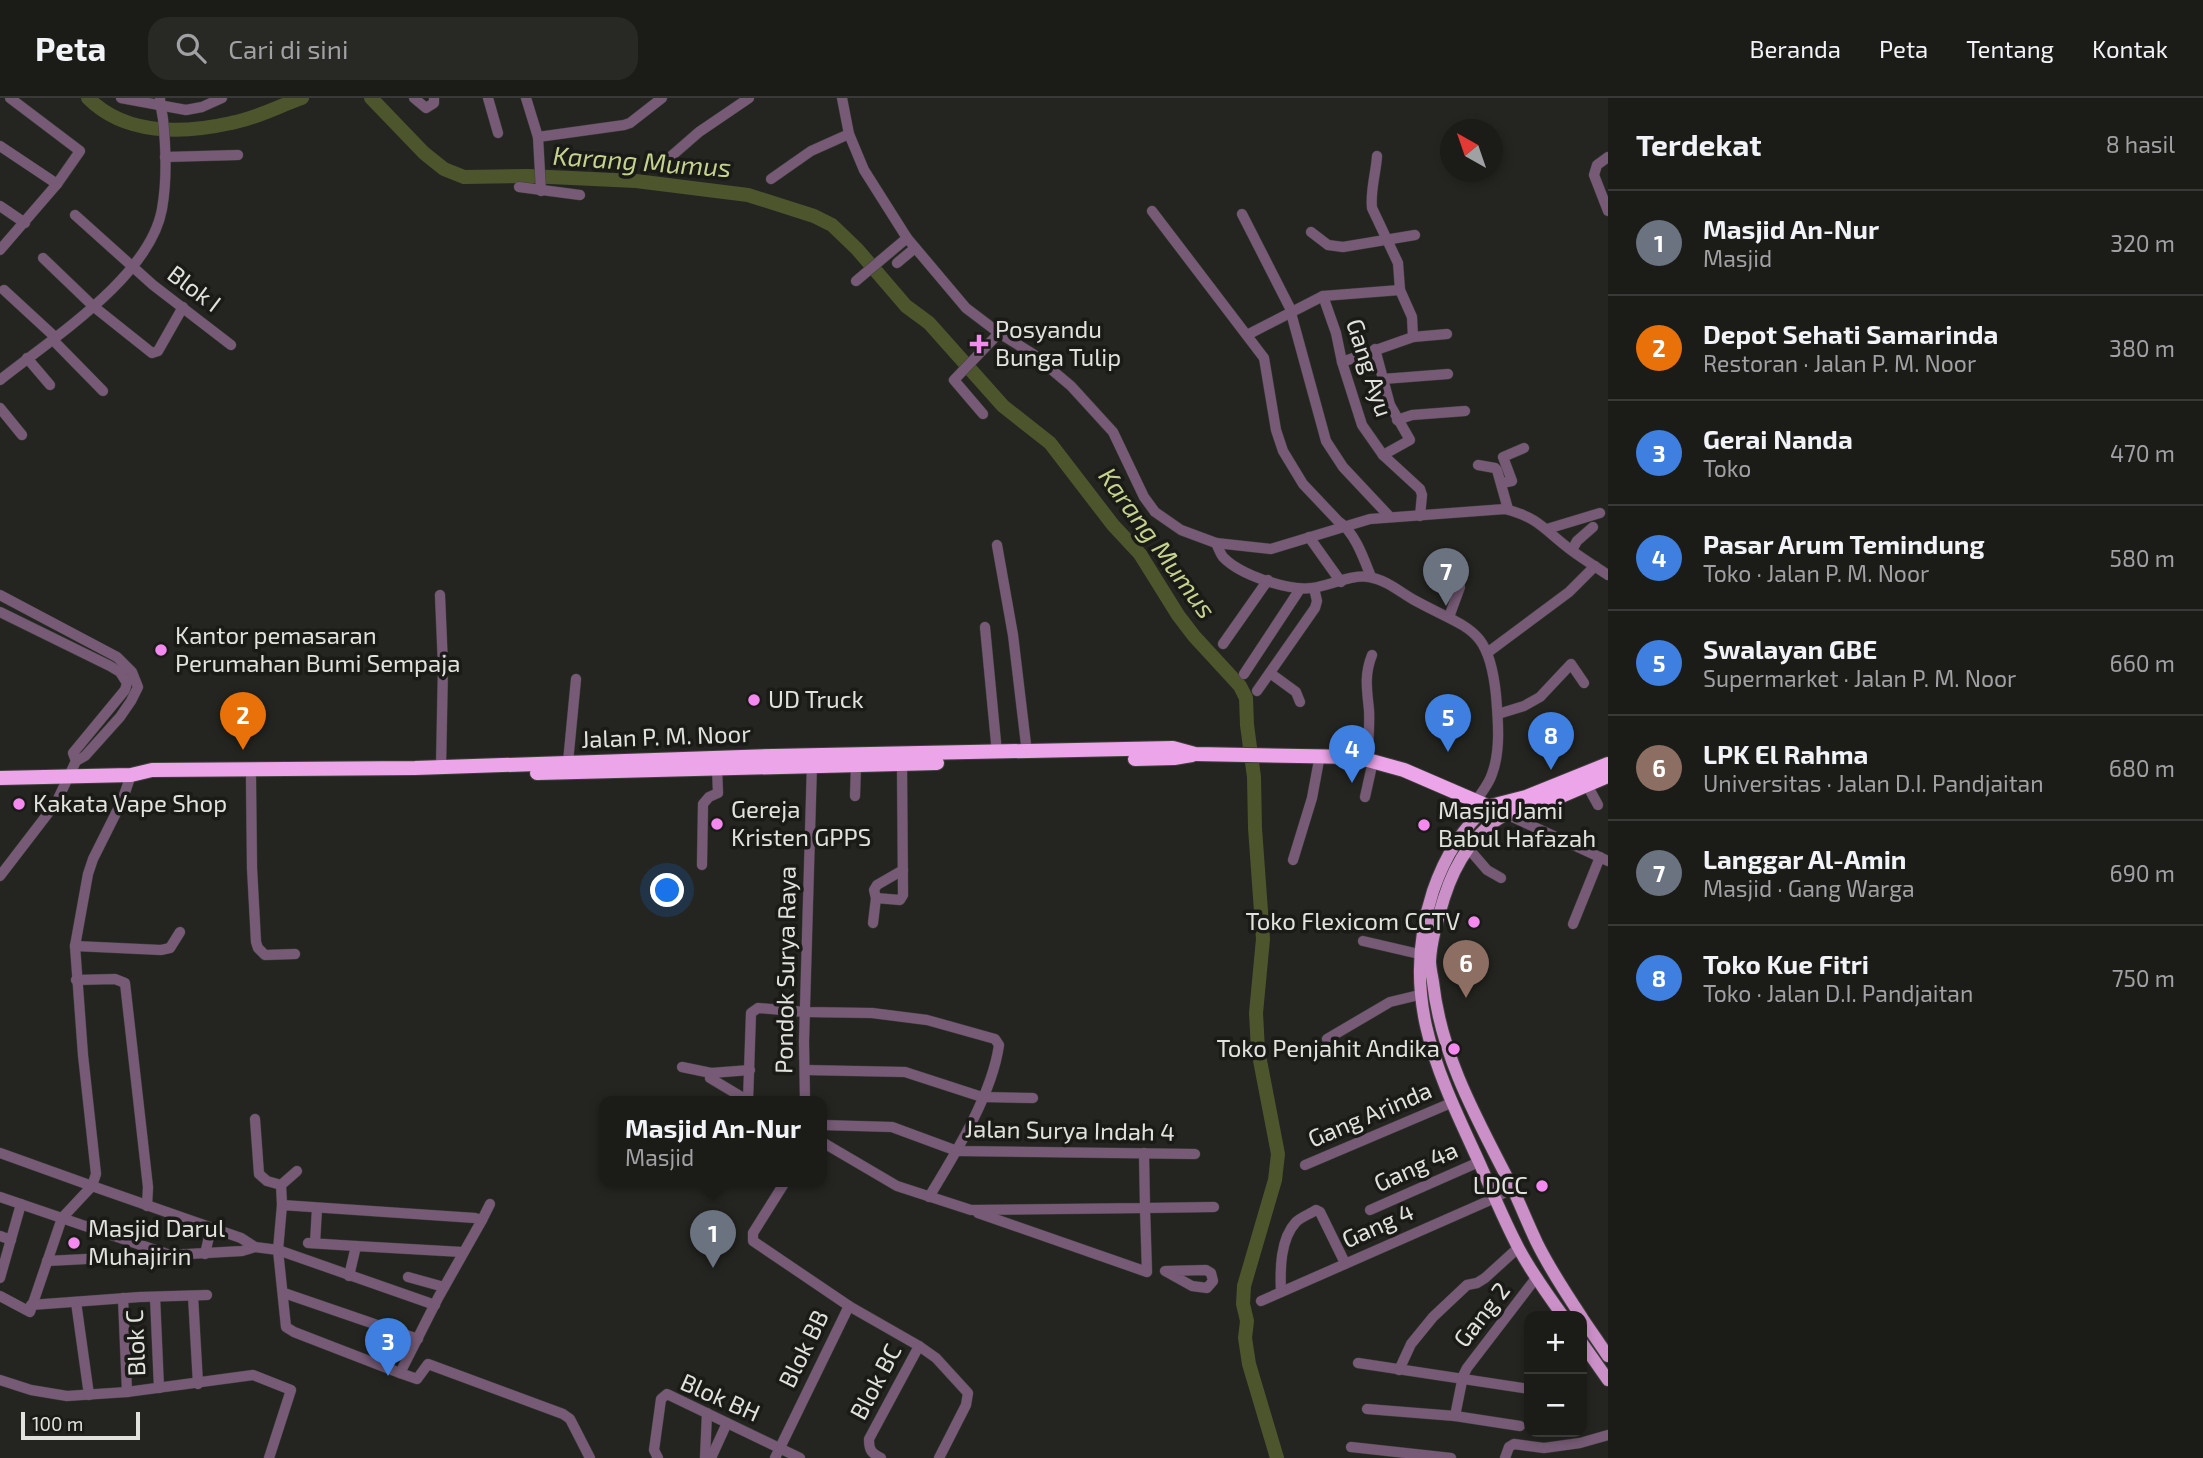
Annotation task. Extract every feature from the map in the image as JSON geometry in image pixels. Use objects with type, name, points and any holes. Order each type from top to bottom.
[{"type":"highway","name":"Jalan P. M. Noor","points":[[134,775],[146,778],[251,778],[271,774],[441,767],[717,768],[812,761],[856,765],[901,764],[1027,752],[1173,748],[1195,754]]},
{"type":"highway","name":"Jalan P. M. Noor","points":[[0,778],[134,775],[152,770],[271,774],[995,756],[1174,758],[1195,754],[1320,755],[1350,756],[1404,770],[1506,814]]},
{"type":"highway","points":[[1481,804],[1526,797],[1608,764]]},
{"type":"highway","points":[[1506,814],[1547,802],[1608,776]]},
{"type":"main road","points":[[1481,804],[1444,862],[1428,906],[1419,954],[1419,995],[1430,1047],[1451,1103],[1518,1248],[1559,1311]]},
{"type":"main road","points":[[1506,814],[1485,828],[1468,848],[1448,887],[1430,962],[1435,1007],[1465,1099],[1557,1281],[1577,1311]]},
{"type":"main road","points":[[1587,1326],[1608,1356]]},
{"type":"main road","points":[[1587,1350],[1608,1380]]},
{"type":"street","points":[[0,250],[57,184],[79,153],[78,149],[10,98]]},
{"type":"street","points":[[121,98],[186,110],[202,107],[222,98]]},
{"type":"street","points":[[414,98],[426,108],[434,103],[434,98]]},
{"type":"street","points":[[488,98],[498,132]]},
{"type":"street","points":[[526,98],[538,137],[542,189]]},
{"type":"street","points":[[538,137],[624,125],[662,98]]},
{"type":"street","points":[[667,159],[699,132],[749,98]]},
{"type":"street","points":[[842,98],[849,134],[864,170],[907,238],[966,308],[999,334],[1033,354],[1071,386],[1113,432],[1144,497],[1155,512],[1181,530],[1216,543],[1271,549],[1345,526],[1389,516],[1508,509],[1531,518],[1608,576]]},
{"type":"street","points":[[0,380],[93,306],[132,267],[156,232],[162,209],[165,155],[163,107]]},
{"type":"street","points":[[771,179],[811,151],[849,134]]},
{"type":"street","points":[[0,146],[57,184]]},
{"type":"street","points":[[165,155],[238,155]]},
{"type":"street","points":[[1377,156],[1372,208],[1398,263],[1400,290],[1412,317],[1413,337]]},
{"type":"street","points":[[1608,157],[1597,165],[1594,175],[1608,212]]},
{"type":"street","points":[[519,187],[580,195]]},
{"type":"street","points":[[0,206],[25,223]]},
{"type":"street","points":[[1152,211],[1200,278],[1264,358],[1276,430],[1288,460],[1312,495],[1345,526],[1371,577]]},
{"type":"street","points":[[1242,214],[1291,312],[1324,437],[1343,467],[1389,516]]},
{"type":"street","name":"Blok I","points":[[75,215],[132,267],[231,345]]},
{"type":"street","points":[[1311,232],[1319,240],[1332,246],[1415,235]]},
{"type":"street","points":[[858,279],[907,238]]},
{"type":"street","points":[[897,263],[915,248]]},
{"type":"street","points":[[43,258],[93,306],[147,350],[155,353],[183,307]]},
{"type":"street","points":[[4,290],[103,391]]},
{"type":"street","points":[[1247,335],[1323,296],[1400,290]]},
{"type":"street","name":"Gang Ayu","points":[[1323,296],[1362,425],[1383,455],[1420,489],[1420,516]]},
{"type":"street","points":[[983,414],[955,379],[999,334]]},
{"type":"street","points":[[1342,362],[1413,337],[1447,334]]},
{"type":"street","points":[[1374,349],[1390,405],[1410,440],[1383,455]]},
{"type":"street","points":[[27,358],[50,385]]},
{"type":"street","points":[[1383,379],[1448,374]]},
{"type":"street","points":[[0,408],[22,436]]},
{"type":"street","points":[[1397,420],[1412,415],[1465,411]]},
{"type":"street","points":[[1502,483],[1512,481],[1503,457],[1524,447]]},
{"type":"street","points":[[1478,465],[1495,468],[1502,483],[1508,509]]},
{"type":"street","points":[[1547,529],[1600,513]]},
{"type":"street","points":[[1572,550],[1577,541],[1592,527]]},
{"type":"street","points":[[1309,537],[1341,582]]},
{"type":"street","points":[[1216,543],[1220,558],[1268,580],[1300,589],[1371,577],[1449,617],[1475,634],[1487,653],[1494,676],[1498,714],[1497,756],[1481,804]]},
{"type":"street","points":[[997,545],[1013,635],[1027,752]]},
{"type":"street","points":[[1487,653],[1569,592],[1595,566]]},
{"type":"street","points":[[1448,575],[1459,583],[1460,587],[1449,617]]},
{"type":"street","points":[[1223,645],[1268,580]]},
{"type":"street","points":[[1257,691],[1315,608],[1317,600],[1314,588]]},
{"type":"street","points":[[1244,674],[1300,589]]},
{"type":"street","points":[[0,595],[103,648],[125,663],[131,681]]},
{"type":"street","points":[[440,595],[443,666],[441,767]]},
{"type":"street","points":[[0,612],[110,666],[131,681]]},
{"type":"street","points":[[985,627],[995,756]]},
{"type":"street","points":[[1365,797],[1370,760],[1366,681],[1372,656]]},
{"type":"street","points":[[1498,714],[1524,706],[1540,697],[1571,664],[1584,683]]},
{"type":"street","points":[[1270,673],[1296,692],[1300,702]]},
{"type":"street","points":[[571,766],[576,679]]},
{"type":"street","points":[[0,876],[56,803],[76,761],[73,753],[131,681]]},
{"type":"street","points":[[1293,860],[1312,799],[1320,755]]},
{"type":"street","name":"Pondok Surya Raya","points":[[805,1096],[812,761]]},
{"type":"street","points":[[876,898],[900,900],[903,895],[901,764]]},
{"type":"street","points":[[855,796],[856,765]]},
{"type":"street","points":[[702,865],[703,804],[718,793],[717,768]]},
{"type":"street","points":[[0,1296],[30,1312],[62,1217],[94,1180],[75,946],[88,874],[134,775]]},
{"type":"street","points":[[251,778],[256,942],[265,955],[295,954]]},
{"type":"street","points":[[1587,785],[1598,804]]},
{"type":"street","points":[[1506,814],[1604,859],[1573,924]]},
{"type":"street","points":[[1468,848],[1487,870],[1501,878]]},
{"type":"street","points":[[873,923],[876,898],[874,890],[877,885],[903,870]]},
{"type":"street","points":[[75,946],[161,950],[170,948],[180,932]]},
{"type":"street","points":[[1363,941],[1419,954]]},
{"type":"street","points":[[76,980],[115,979],[125,983],[148,1197]]},
{"type":"street","points":[[1327,1039],[1392,1000],[1419,995]]},
{"type":"street","points":[[749,1096],[750,1016],[753,1010],[758,1008],[872,1013],[927,1020],[995,1039],[999,1045],[998,1053],[982,1097],[957,1151],[929,1197]]},
{"type":"street","points":[[682,1067],[710,1073],[750,1070]]},
{"type":"street","points":[[805,1070],[905,1072],[982,1097],[1033,1098]]},
{"type":"street","points":[[710,1073],[711,1079],[740,1096]]},
{"type":"street","name":"Gang Arinda","points":[[1305,1165],[1451,1103]]},
{"type":"street","points":[[255,1119],[259,1174],[267,1181],[281,1185]]},
{"type":"street","name":"Jalan Surya Indah 4","points":[[827,1125],[892,1127],[957,1151],[1195,1154]]},
{"type":"street","points":[[827,1145],[897,1186],[1146,1272],[1165,1271]]},
{"type":"street","points":[[0,1153],[148,1197],[211,1228],[241,1238],[255,1247]]},
{"type":"street","points":[[1144,1153],[1146,1272]]},
{"type":"street","name":"Gang 4a","points":[[1370,1210],[1479,1161]]},
{"type":"street","points":[[281,1185],[297,1171]]},
{"type":"street","points":[[281,1185],[279,1243],[286,1327],[289,1331],[417,1379],[428,1364],[563,1414],[570,1419],[590,1458]]},
{"type":"street","name":"Blok BC","points":[[782,1187],[753,1233],[753,1241],[849,1306],[936,1358],[968,1393],[966,1405],[939,1458]]},
{"type":"street","name":"Gang 4","points":[[1261,1301],[1495,1198],[1512,1188]]},
{"type":"street","points":[[0,1197],[170,1255]]},
{"type":"street","points":[[0,1278],[3,1256],[11,1240],[21,1204]]},
{"type":"street","points":[[400,1373],[462,1252],[491,1204]]},
{"type":"street","points":[[282,1205],[482,1220]]},
{"type":"street","points":[[317,1208],[311,1243],[462,1252]]},
{"type":"street","points":[[971,1210],[1214,1208]]},
{"type":"street","points":[[1281,1292],[1280,1272],[1284,1247],[1295,1223],[1316,1210],[1320,1212],[1345,1263]]},
{"type":"street","points":[[205,1254],[211,1228]]},
{"type":"street","points":[[0,1236],[11,1240]]},
{"type":"street","points":[[47,1261],[205,1254],[242,1251],[279,1243],[440,1295]]},
{"type":"street","points":[[351,1267],[356,1246]]},
{"type":"street","points":[[1399,1370],[1417,1335],[1450,1301],[1467,1285],[1485,1278],[1518,1248]]},
{"type":"street","points":[[408,1277],[440,1295]]},
{"type":"street","name":"Gang 2","points":[[1455,1416],[1462,1378],[1467,1368],[1536,1278]]},
{"type":"street","points":[[284,1293],[418,1339]]},
{"type":"street","points":[[193,1296],[198,1384]]},
{"type":"street","points":[[32,1305],[123,1298],[207,1296]]},
{"type":"street","name":"Blok C","points":[[155,1297],[159,1388]]},
{"type":"street","points":[[123,1298],[127,1392]]},
{"type":"street","points":[[76,1301],[89,1395]]},
{"type":"street","name":"Blok BB","points":[[777,1453],[849,1306]]},
{"type":"street","name":"Blok BC","points":[[881,1458],[872,1453],[869,1439],[919,1346]]},
{"type":"street","points":[[1358,1363],[1462,1378]]},
{"type":"street","points":[[0,1380],[56,1396],[127,1392],[253,1375],[291,1391],[269,1458]]},
{"type":"street","name":"Gang 2","points":[[1462,1378],[1524,1388]]},
{"type":"street","name":"Blok BH","points":[[658,1458],[654,1450],[663,1396],[667,1394],[727,1423],[777,1453],[800,1458]]},
{"type":"street","points":[[1367,1409],[1455,1416],[1520,1426]]},
{"type":"street","points":[[705,1458],[707,1413]]},
{"type":"street","points":[[711,1458],[727,1423]]},
{"type":"street","points":[[1505,1458],[1509,1447],[1514,1444],[1544,1448],[1580,1443],[1608,1435]]},
{"type":"street","points":[[1351,1447],[1410,1456],[1451,1458]]},
{"type":"waterway","name":"Karang Mumus","points":[[88,98],[119,119],[155,129],[174,130],[212,127],[240,121],[302,98]]},
{"type":"waterway","name":"Karang Mumus","points":[[371,98],[424,153],[444,169],[464,177],[528,176],[636,181],[748,195],[814,216],[832,225],[857,249],[906,306],[929,323],[1003,406],[1050,443],[1113,525],[1140,554],[1194,636],[1240,686],[1246,698],[1254,777],[1263,939],[1256,1013],[1258,1050],[1278,1154],[1275,1180],[1244,1286],[1243,1304],[1247,1321],[1245,1338],[1249,1364],[1277,1458]]},
{"type":"place","name":"Posyandu Bunga Tulip","points":[[979,344]]},
{"type":"place","name":"Langgar Al-Amin","points":[[1446,606]]},
{"type":"place","name":"Kantor pemasaran Perumahan Bumi Sempaja","points":[[161,650]]},
{"type":"place","name":"UD Truck","points":[[754,700]]},
{"type":"place","name":"Depot Sehati Samarinda","points":[[243,750]]},
{"type":"place","name":"Swalayan GBE","points":[[1448,752]]},
{"type":"place","name":"Toko Kue Fitri","points":[[1551,770]]},
{"type":"place","name":"Pasar Arum Temindung","points":[[1352,783]]},
{"type":"place","name":"Kakata Vape Shop","points":[[19,804]]},
{"type":"place","name":"Gereja Kristen GPPS","points":[[717,824]]},
{"type":"place","name":"Masjid Jami Babul Hafazah","points":[[1424,825]]},
{"type":"place","name":"Toko Flexicom CCTV","points":[[1474,922]]},
{"type":"place","name":"LPK El Rahma","points":[[1466,998]]},
{"type":"place","name":"Toko Penjahit Andika","points":[[1454,1049]]},
{"type":"place","name":"LDCC","points":[[1542,1186]]},
{"type":"place","name":"Masjid Darul Muhajirin","points":[[74,1243]]},
{"type":"place","name":"Masjid An-Nur","points":[[713,1268]]},
{"type":"place","name":"Gerai Nanda","points":[[388,1376]]}]
